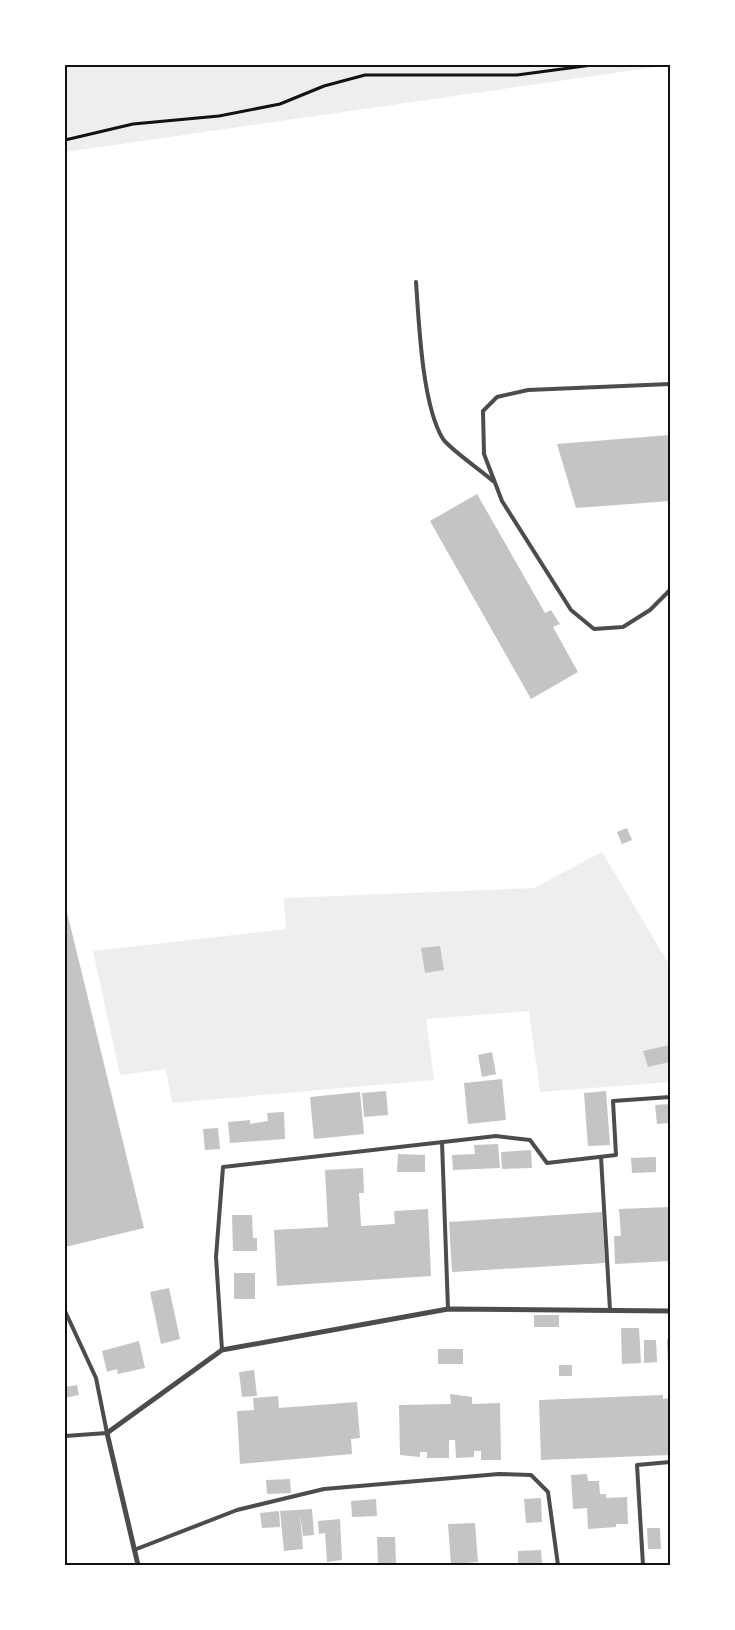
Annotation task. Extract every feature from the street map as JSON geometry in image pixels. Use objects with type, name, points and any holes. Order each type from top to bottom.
[{"type":"street","points":[[138,1565],[107,1433],[222,1350],[448,1309],[670,1310]]},
{"type":"lane","points":[[416,282],[421,351],[432,412],[444,440],[495,482]]},
{"type":"lane","points":[[670,384],[528,390],[497,397],[483,411],[484,454],[502,501],[572,610],[594,629],[623,627],[650,610],[670,590]]},
{"type":"lane","points":[[222,1350],[216,1257],[224,1167],[496,1136],[530,1140],[547,1163],[601,1158],[616,1155],[613,1101],[670,1097]]},
{"type":"lane","points":[[442,1142],[448,1309]]},
{"type":"lane","points":[[601,1158],[610,1310]]},
{"type":"lane","points":[[65,1311],[96,1378],[107,1433],[65,1436]]},
{"type":"lane","points":[[644,1565],[637,1465],[670,1462]]},
{"type":"lane","points":[[133,1550],[237,1510],[324,1489],[499,1474],[531,1475],[548,1492],[558,1565]]},
{"type":"path","points":[[65,140],[133,124],[219,116],[280,104],[324,86],[365,76],[517,75],[592,65]]},
{"type":"shaded area","points":[[65,65],[670,65],[65,152]]},
{"type":"shaded area","points":[[602,852],[670,966],[670,1082],[540,1092],[529,1011],[426,1019],[434,1080],[172,1103],[166,1069],[120,1075],[93,951],[286,929],[284,898],[534,888]]},
{"type":"building","points":[[670,435],[670,501],[576,508],[557,444]]},
{"type":"building","points":[[477,494],[545,613],[551,610],[560,624],[553,627],[578,672],[531,699],[430,521]]},
{"type":"building","points":[[627,828],[632,840],[622,844],[617,832]]},
{"type":"building","points":[[65,904],[144,1228],[65,1247]]},
{"type":"building","points":[[440,946],[444,970],[425,973],[421,948]]},
{"type":"building","points":[[670,1045],[670,1062],[648,1067],[643,1051]]},
{"type":"building","points":[[492,1052],[496,1074],[482,1077],[478,1055]]},
{"type":"building","points":[[502,1079],[506,1120],[468,1124],[464,1083]]},
{"type":"building","points":[[386,1091],[388,1115],[364,1117],[362,1093]]},
{"type":"building","points":[[606,1091],[610,1145],[588,1146],[584,1093]]},
{"type":"building","points":[[360,1092],[364,1134],[314,1139],[310,1097]]},
{"type":"building","points":[[670,1104],[670,1123],[657,1124],[655,1105]]},
{"type":"building","points":[[284,1112],[285,1139],[230,1143],[228,1122],[250,1120],[250,1124],[268,1121],[267,1113]]},
{"type":"building","points":[[218,1128],[220,1149],[205,1150],[203,1129]]},
{"type":"building","points":[[498,1144],[500,1168],[453,1170],[452,1155],[475,1154],[474,1145]]},
{"type":"building","points":[[531,1150],[532,1168],[502,1169],[501,1152]]},
{"type":"building","points":[[398,1154],[425,1155],[425,1172],[397,1172]]},
{"type":"building","points":[[656,1157],[656,1172],[632,1173],[631,1158]]},
{"type":"building","points":[[363,1168],[364,1193],[359,1193],[361,1226],[395,1224],[394,1211],[428,1209],[431,1276],[277,1286],[274,1230],[328,1227],[325,1170]]},
{"type":"building","points":[[670,1207],[670,1261],[615,1264],[614,1236],[621,1236],[619,1209]]},
{"type":"building","points":[[602,1212],[605,1263],[452,1272],[449,1222]]},
{"type":"building","points":[[232,1215],[252,1215],[253,1238],[257,1238],[257,1251],[233,1251]]},
{"type":"building","points":[[234,1273],[255,1273],[255,1299],[234,1299]]},
{"type":"building","points":[[169,1288],[180,1339],[161,1344],[150,1292]]},
{"type":"building","points":[[534,1315],[559,1315],[559,1327],[534,1327]]},
{"type":"building","points":[[621,1328],[639,1328],[641,1363],[622,1364]]},
{"type":"building","points":[[667,1339],[670,1339],[670,1364],[668,1364]]},
{"type":"building","points":[[644,1340],[656,1340],[657,1362],[644,1363]]},
{"type":"building","points":[[139,1341],[145,1368],[118,1374],[117,1369],[107,1372],[102,1351]]},
{"type":"building","points":[[438,1349],[463,1349],[463,1364],[438,1364]]},
{"type":"building","points":[[559,1365],[572,1365],[572,1376],[559,1376]]},
{"type":"building","points":[[254,1370],[257,1396],[242,1397],[239,1372]]},
{"type":"building","points":[[77,1385],[79,1395],[65,1398],[65,1387]]},
{"type":"building","points":[[450,1394],[472,1397],[472,1404],[500,1403],[501,1460],[481,1460],[481,1451],[474,1451],[474,1457],[456,1458],[455,1440],[449,1440],[449,1458],[427,1458],[427,1452],[420,1452],[420,1457],[400,1455],[399,1405],[451,1404]]},
{"type":"building","points":[[663,1395],[663,1399],[670,1398],[670,1455],[541,1460],[539,1400]]},
{"type":"building","points":[[278,1396],[279,1408],[357,1402],[360,1438],[351,1439],[352,1454],[240,1464],[237,1411],[254,1410],[253,1398]]},
{"type":"building","points":[[587,1474],[588,1481],[599,1481],[600,1494],[606,1494],[606,1498],[627,1497],[628,1524],[588,1529],[587,1508],[573,1509],[571,1475]]},
{"type":"building","points":[[290,1479],[291,1493],[267,1494],[266,1480]]},
{"type":"building","points":[[541,1498],[542,1522],[526,1523],[524,1499]]},
{"type":"building","points":[[376,1499],[377,1516],[352,1517],[351,1501]]},
{"type":"building","points":[[312,1509],[314,1535],[303,1536],[300,1514],[303,1549],[284,1551],[280,1511]]},
{"type":"building","points":[[279,1511],[280,1527],[262,1528],[260,1513]]},
{"type":"building","points":[[340,1519],[342,1560],[327,1562],[325,1533],[319,1534],[318,1521]]},
{"type":"building","points":[[475,1523],[478,1562],[451,1564],[448,1524]]},
{"type":"building","points":[[647,1528],[660,1528],[661,1549],[648,1549]]},
{"type":"building","points":[[377,1537],[395,1537],[396,1563],[378,1563]]},
{"type":"building","points":[[541,1550],[542,1565],[518,1565],[518,1551]]}]
